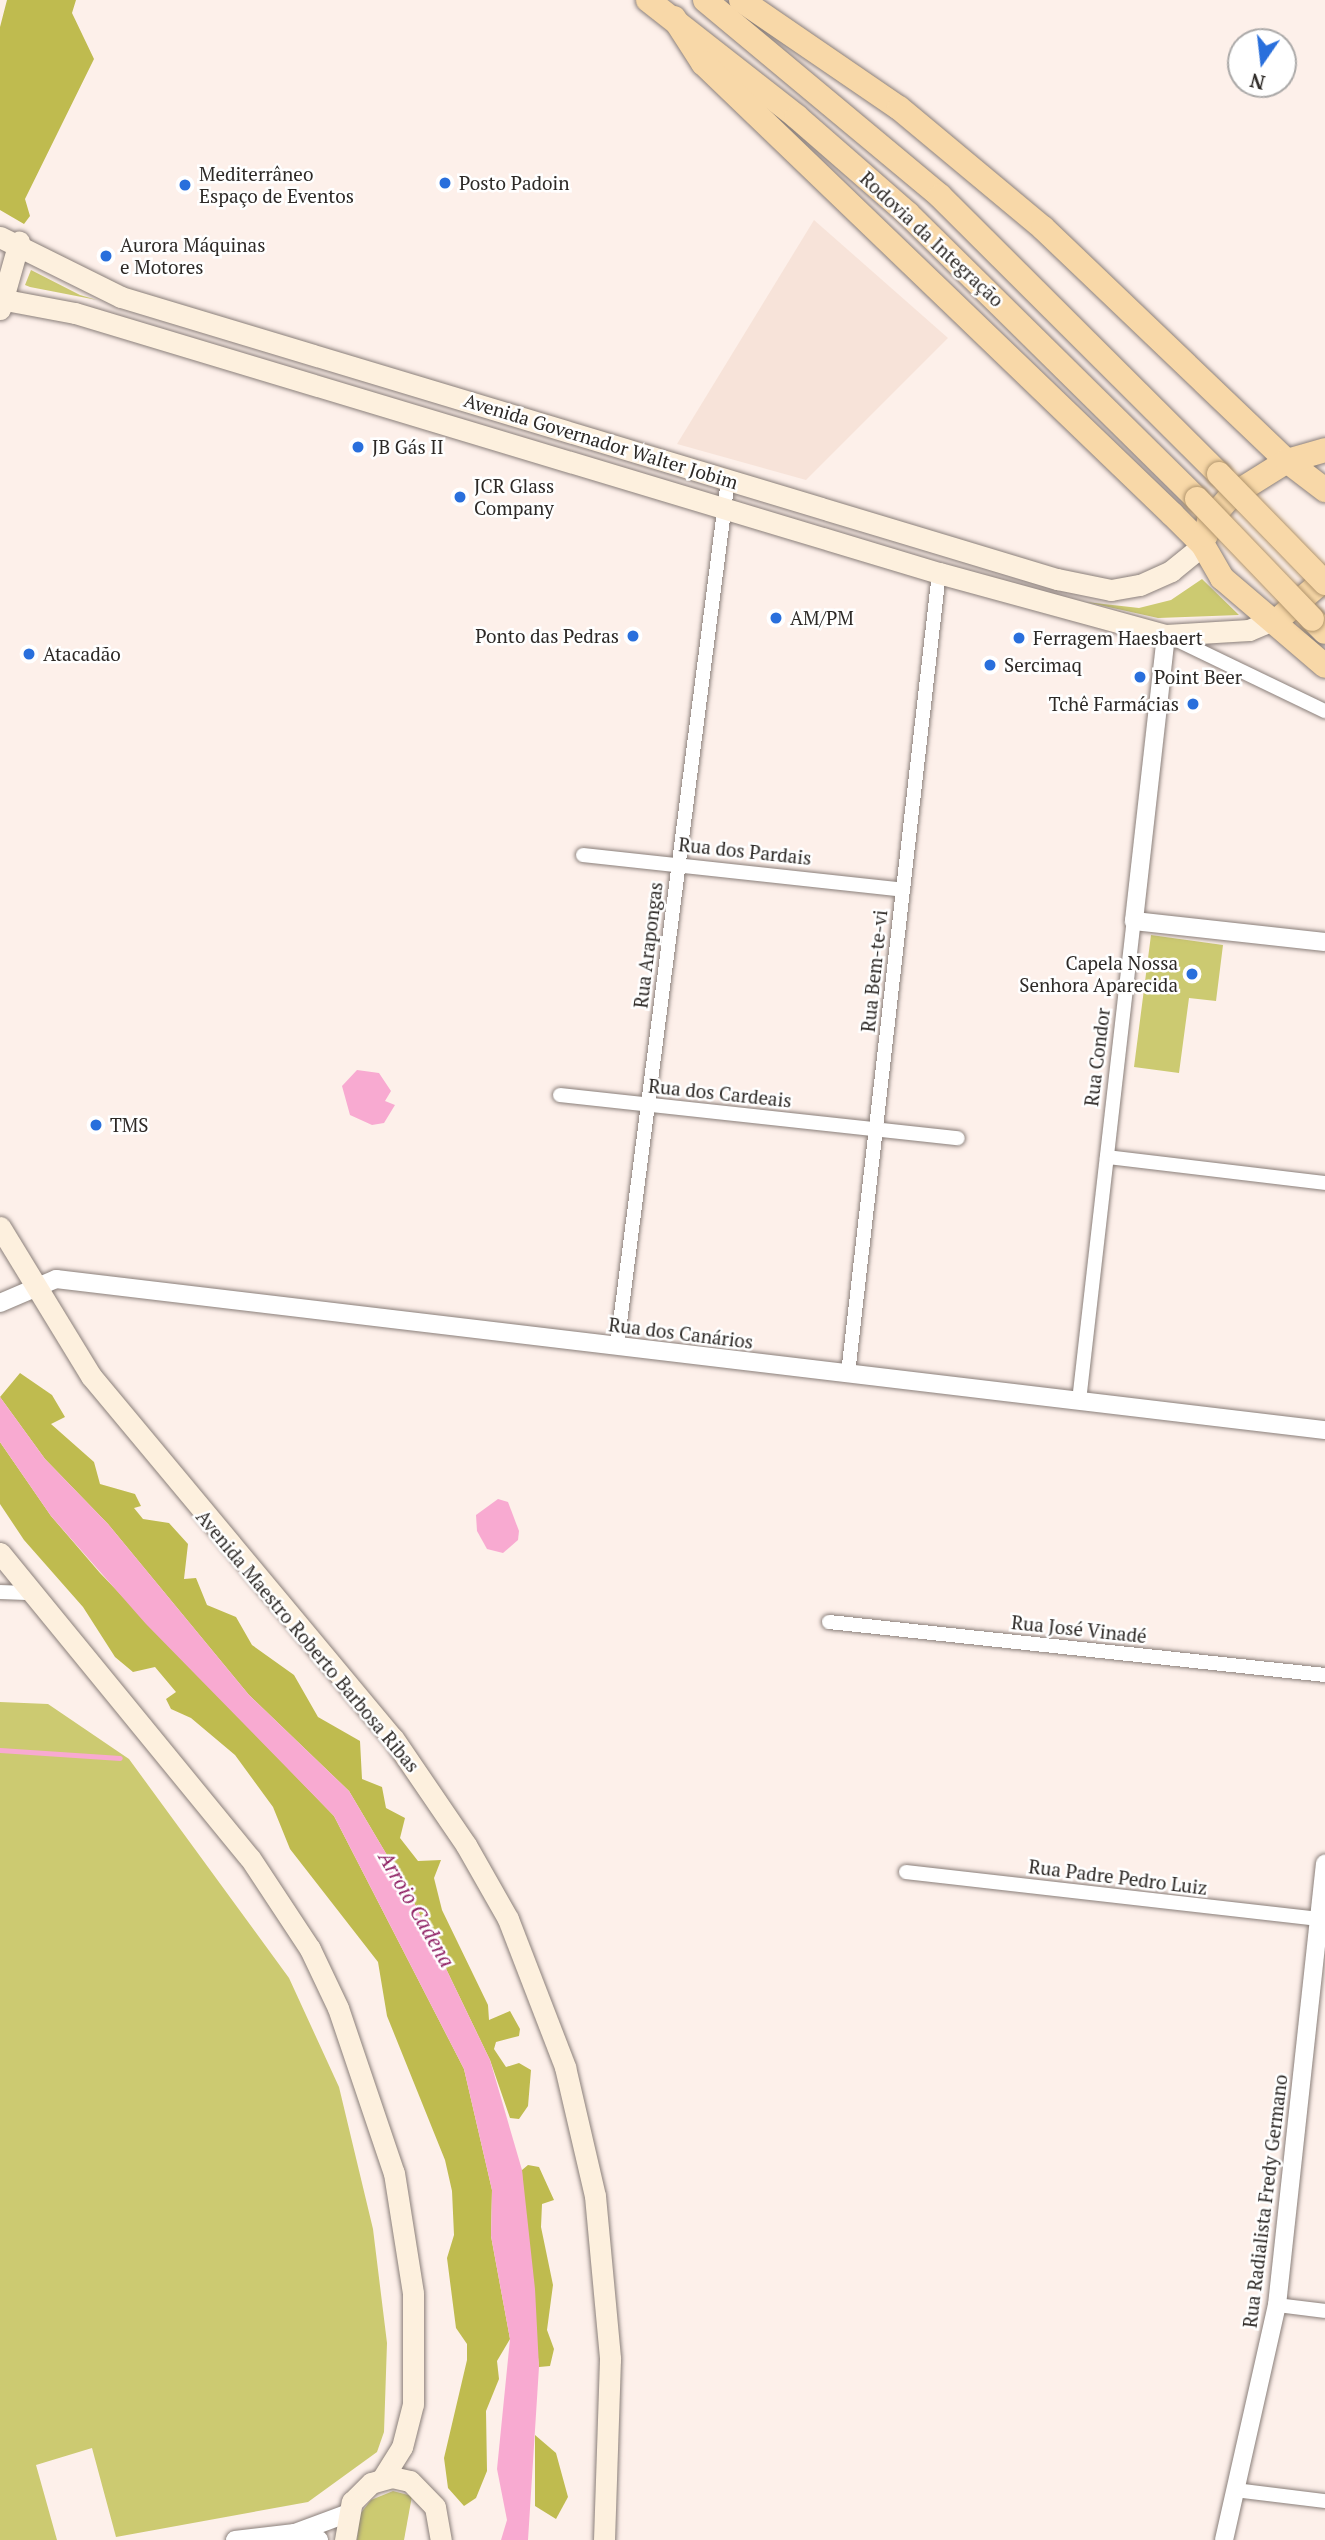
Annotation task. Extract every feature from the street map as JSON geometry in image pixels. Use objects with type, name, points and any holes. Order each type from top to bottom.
[{"type":"highway","name":"Rodovia da Integração","points":[[648,0],[674,18],[908,214],[1197,499],[1318,625]]},
{"type":"highway","name":"Rodovia da Integração","points":[[705,0],[940,196],[1325,581]]},
{"type":"highway","points":[[741,0],[899,108],[1044,228],[1287,461],[1325,490]]},
{"type":"highway","points":[[674,18],[703,63],[1203,545],[1223,578],[1325,666]]},
{"type":"highway","points":[[1203,545],[1209,521],[1231,496],[1287,461],[1325,450]]},
{"type":"highway","points":[[1272,620],[1287,615],[1325,581]]},
{"type":"main road","name":"Avenida Governador Walter Jobim","points":[[9,240],[121,297],[728,480],[1111,590],[1171,571],[1203,545]]},
{"type":"main road","points":[[1,302],[9,240]]},
{"type":"main road","name":"Avenida Governador Walter Jobim","points":[[1,302],[83,315],[939,573],[1166,635],[1249,630],[1272,620]]},
{"type":"main road","name":"Avenida Maestro Roberto Barbosa Ribas","points":[[0,1227],[99,1387],[393,1738],[467,1845],[508,1919],[565,2067],[595,2196],[610,2359],[604,2540]]},
{"type":"main road","points":[[0,1553],[250,1858],[310,1949],[338,2008],[394,2173],[413,2293],[413,2404],[402,2447],[383,2478],[360,2491],[346,2514],[345,2540]]},
{"type":"main road","points":[[383,2478],[410,2481],[435,2507],[446,2535]]},
{"type":"street","name":"Rua Arapongas","points":[[617,1346],[728,480]]},
{"type":"street","name":"Rua Bem-te-vi","points":[[848,1374],[939,573]]},
{"type":"street","name":"Avenida Governador Walter Jobim","points":[[1166,635],[1325,711]]},
{"type":"street","name":"Rua Condor","points":[[1079,1401],[1166,635]]},
{"type":"street","name":"Rua dos Pardais","points":[[583,855],[903,890]]},
{"type":"street","points":[[1134,921],[1325,942]]},
{"type":"street","name":"Rua dos Cardeais","points":[[560,1095],[958,1138]]},
{"type":"street","points":[[1107,1157],[1325,1183]]},
{"type":"street","name":"Rua dos Canários","points":[[34,1284],[62,1279],[1325,1430]]},
{"type":"street","points":[[0,1303],[34,1284]]},
{"type":"street","points":[[0,1592],[33,1593]]},
{"type":"street","name":"Rua José Vinadé","points":[[829,1622],[1325,1675]]},
{"type":"street","name":"Rua Radialista Fredy Germano","points":[[1224,2540],[1277,2305],[1322,1919],[1325,1864]]},
{"type":"street","name":"Rua Padre Pedro Luiz","points":[[906,1872],[1322,1919]]},
{"type":"street","points":[[1277,2305],[1325,2311]]},
{"type":"street","points":[[1235,2490],[1325,2501]]},
{"type":"street","points":[[235,2540],[295,2533],[346,2514]]},
{"type":"street","points":[[295,2533],[319,2540]]},
{"type":"shaded area","points":[[7,0],[76,0],[72,13],[94,59],[25,199],[30,216],[24,224],[0,210],[0,27]]},
{"type":"shaded area","points":[[814,220],[948,338],[806,480],[677,444]]},
{"type":"shaded area","points":[[31,270],[80,295],[97,300],[25,285]]},
{"type":"shaded area","points":[[1202,579],[1239,615],[1158,618],[1086,602],[1139,608],[1171,600]]},
{"type":"shaded area","points":[[1151,935],[1223,945],[1216,1001],[1189,998],[1179,1073],[1134,1067]]},
{"type":"shaded area","points":[[20,1373],[52,1395],[65,1417],[51,1424],[94,1462],[100,1484],[135,1494],[141,1506],[134,1508],[143,1519],[169,1523],[188,1544],[184,1579],[196,1578],[207,1605],[236,1617],[252,1645],[294,1675],[318,1717],[360,1741],[362,1779],[382,1787],[386,1808],[405,1818],[400,1838],[418,1861],[441,1860],[434,1878],[442,1910],[488,2005],[489,2020],[510,2011],[520,2029],[519,2036],[496,2042],[494,2049],[506,2067],[519,2063],[531,2070],[528,2106],[519,2119],[510,2118],[490,2060],[410,1894],[349,1791],[249,1695],[108,1524],[45,1459],[0,1397]]},
{"type":"shaded area","points":[[0,1442],[51,1516],[100,1573],[334,1816],[464,2069],[492,2190],[491,2236],[510,2339],[497,2361],[499,2379],[486,2411],[487,2471],[476,2498],[464,2506],[448,2488],[444,2458],[467,2360],[467,2344],[456,2328],[447,2258],[454,2235],[452,2191],[445,2160],[387,2016],[378,1962],[290,1849],[273,1807],[235,1755],[191,1718],[171,1709],[166,1699],[176,1692],[155,1667],[133,1672],[115,1657],[83,1607],[24,1540],[0,1504]]},
{"type":"shaded area","points":[[0,1702],[48,1704],[129,1759],[289,1978],[339,2087],[373,2229],[387,2343],[384,2432],[377,2452],[308,2502],[116,2537],[92,2448],[36,2465],[57,2540],[0,2540]]},
{"type":"shaded area","points":[[528,2165],[539,2167],[554,2200],[542,2204],[541,2227],[553,2285],[547,2330],[554,2349],[550,2366],[539,2367],[523,2214],[522,2170]]},
{"type":"shaded area","points":[[535,2435],[556,2453],[568,2497],[556,2519],[535,2506]]},
{"type":"shaded area","points":[[393,2491],[412,2496],[404,2540],[357,2540],[360,2514],[371,2500]]},
{"type":"water","points":[[357,1070],[379,1073],[391,1091],[385,1101],[395,1105],[384,1123],[372,1125],[350,1115],[342,1086]]},
{"type":"water","name":"Arroio Cadena","points":[[0,1397],[45,1459],[108,1524],[249,1695],[349,1791],[410,1894],[490,2060],[522,2170],[535,2289],[539,2367],[528,2540],[501,2540],[507,2520],[497,2469],[510,2339],[491,2236],[492,2190],[464,2069],[334,1816],[146,1624],[51,1516],[0,1442]]},
{"type":"water","points":[[498,1499],[508,1502],[519,1531],[518,1540],[503,1553],[487,1549],[477,1531],[476,1515]]},
{"type":"waterway","points":[[0,1750],[120,1758]]},
{"type":"place","name":"Posto Padoin","points":[[445,183]]},
{"type":"place","name":"Mediterrâneo Espaço de Eventos","points":[[185,185]]},
{"type":"place","name":"Aurora Máquinas e Motores","points":[[106,256]]},
{"type":"place","name":"JB Gás II","points":[[358,447]]},
{"type":"place","name":"JCR Glass Company","points":[[460,497]]},
{"type":"place","name":"AM/PM","points":[[776,618]]},
{"type":"place","name":"Ponto das Pedras","points":[[633,636]]},
{"type":"place","name":"Ferragem Haesbaert","points":[[1019,638]]},
{"type":"place","name":"Atacadão","points":[[29,654]]},
{"type":"place","name":"Sercimaq","points":[[990,665]]},
{"type":"place","name":"Point Beer","points":[[1140,677]]},
{"type":"place","name":"Tchê Farmácias","points":[[1193,704]]},
{"type":"place","name":"Capela Nossa Senhora Aparecida","points":[[1192,974]]},
{"type":"place","name":"TMS","points":[[96,1125]]}]
